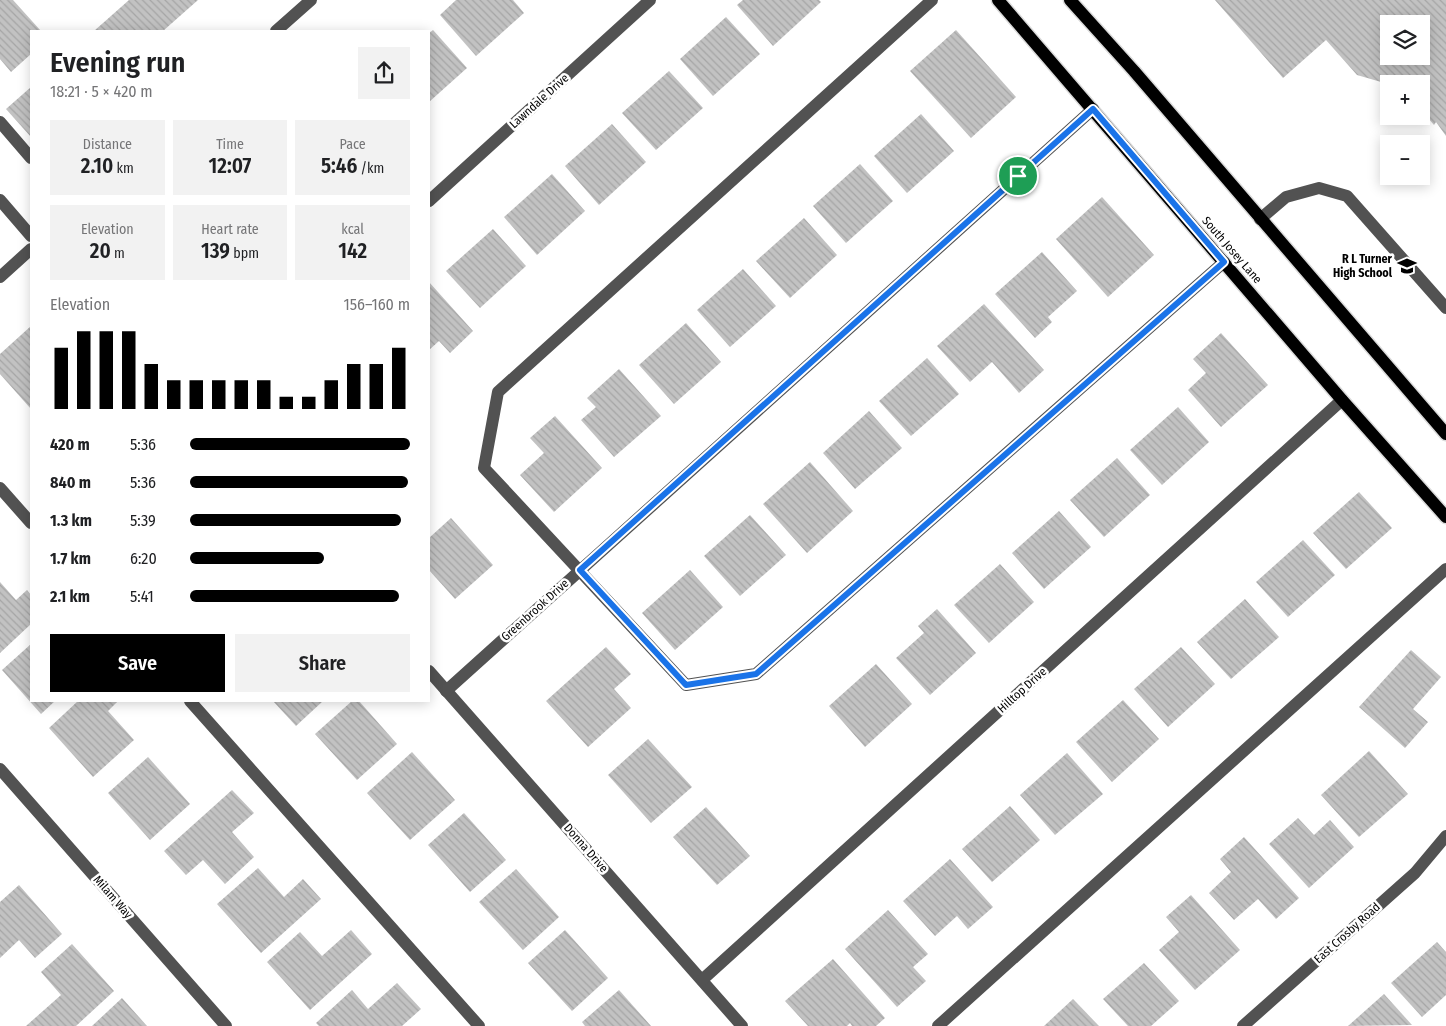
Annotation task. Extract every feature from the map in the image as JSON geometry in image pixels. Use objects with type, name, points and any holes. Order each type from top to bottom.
[{"type":"main road","name":"South Josey Lane","points":[[998,0],[1342,400],[1446,517]]},
{"type":"main road","points":[[1070,0],[1445,431]]},
{"type":"street","points":[[277,30],[312,0]]},
{"type":"street","name":"Lawndale Drive","points":[[430,201],[650,0]]},
{"type":"street","points":[[932,0],[498,392],[484,468],[686,685],[756,674],[1224,262]]},
{"type":"street","name":"Greenbrook Drive","points":[[446,690],[1093,109]]},
{"type":"street","points":[[0,122],[30,157]]},
{"type":"street","points":[[1260,219],[1286,197],[1319,188],[1347,196],[1446,308]]},
{"type":"street","points":[[0,200],[30,235]]},
{"type":"street","points":[[0,277],[30,250]]},
{"type":"street","name":"Hilltop Drive","points":[[702,980],[1342,400]]},
{"type":"street","points":[[0,488],[30,522]]},
{"type":"street","points":[[938,1026],[1446,569]]},
{"type":"street","name":"Donna Drive","points":[[430,671],[742,1026]]},
{"type":"street","points":[[191,702],[479,1026]]},
{"type":"street","name":"Milam Way","points":[[0,769],[226,1026]]},
{"type":"street","name":"East Crosby Road","points":[[1243,1026],[1415,873],[1446,836]]},
{"type":"building","points":[[0,0],[13,0],[40,30],[30,30],[30,55],[11,72],[0,59]]},
{"type":"building","points":[[129,0],[198,0],[164,30],[95,30]]},
{"type":"building","points":[[456,0],[513,0],[524,13],[476,56],[440,15]]},
{"type":"building","points":[[743,0],[819,0],[821,2],[773,46],[737,5]]},
{"type":"building","points":[[1215,0],[1446,0],[1446,136],[1436,122],[1434,125],[1430,120],[1430,75],[1380,75],[1380,82],[1357,75],[1326,40],[1283,78]]},
{"type":"building","points":[[726,17],[760,54],[713,96],[680,59]]},
{"type":"building","points":[[433,30],[467,68],[430,101],[430,32]]},
{"type":"building","points":[[956,30],[1016,97],[971,138],[910,71]]},
{"type":"building","points":[[669,71],[703,108],[656,150],[622,113]]},
{"type":"building","points":[[30,88],[30,136],[6,109]]},
{"type":"building","points":[[921,114],[954,151],[907,193],[874,156]]},
{"type":"building","points":[[612,124],[646,162],[599,205],[565,166]]},
{"type":"building","points":[[860,164],[893,201],[846,243],[813,206]]},
{"type":"building","points":[[552,174],[585,211],[537,255],[504,217]]},
{"type":"building","points":[[1102,197],[1154,255],[1108,297],[1056,239]]},
{"type":"building","points":[[804,218],[837,255],[790,298],[756,261]]},
{"type":"building","points":[[493,229],[526,266],[480,308],[446,271]]},
{"type":"building","points":[[1042,252],[1077,291],[1048,317],[1052,322],[1035,338],[995,294]]},
{"type":"building","points":[[743,269],[776,306],[730,347],[697,310]]},
{"type":"building","points":[[430,283],[473,331],[450,353],[439,341],[430,349]]},
{"type":"building","points":[[984,304],[1044,370],[1019,393],[992,362],[970,382],[937,346]]},
{"type":"building","points":[[686,323],[721,362],[674,404],[639,365]]},
{"type":"building","points":[[30,327],[30,408],[0,374],[0,354]]},
{"type":"building","points":[[1221,333],[1268,385],[1221,427],[1188,390],[1206,373],[1193,359]]},
{"type":"building","points":[[927,358],[959,394],[911,436],[879,401]]},
{"type":"building","points":[[619,369],[661,416],[614,457],[581,420],[596,407],[587,398]]},
{"type":"building","points":[[1178,407],[1209,442],[1162,485],[1130,450]]},
{"type":"building","points":[[869,411],[902,448],[855,489],[823,453]]},
{"type":"building","points":[[555,416],[602,468],[554,512],[520,475],[544,453],[530,438]]},
{"type":"building","points":[[1117,458],[1150,495],[1104,537],[1070,500]]},
{"type":"building","points":[[810,462],[853,511],[807,553],[763,504]]},
{"type":"building","points":[[1359,492],[1392,528],[1346,569],[1313,533]]},
{"type":"building","points":[[1059,511],[1091,547],[1044,589],[1012,553]]},
{"type":"building","points":[[750,515],[786,555],[740,596],[704,556]]},
{"type":"building","points":[[451,518],[493,565],[455,599],[430,571],[430,537]]},
{"type":"building","points":[[1303,540],[1335,575],[1288,617],[1256,582]]},
{"type":"building","points":[[1000,564],[1034,602],[989,643],[954,605]]},
{"type":"building","points":[[690,570],[723,607],[675,650],[642,613]]},
{"type":"building","points":[[0,582],[16,600],[27,590],[30,594],[30,625],[0,653]]},
{"type":"building","points":[[1245,599],[1279,637],[1231,679],[1197,642]]},
{"type":"building","points":[[937,609],[976,653],[930,695],[896,658],[924,633],[918,626]]},
{"type":"building","points":[[30,645],[30,702],[2,670]]},
{"type":"building","points":[[606,647],[631,674],[614,689],[631,708],[588,747],[546,701]]},
{"type":"building","points":[[1181,647],[1215,684],[1168,727],[1134,689]]},
{"type":"building","points":[[1411,650],[1441,677],[1413,709],[1428,722],[1405,748],[1359,707]]},
{"type":"building","points":[[876,664],[912,704],[865,747],[829,706]]},
{"type":"building","points":[[1123,700],[1159,739],[1112,782],[1076,742]]},
{"type":"building","points":[[30,702],[54,702],[41,714]]},
{"type":"building","points":[[77,702],[117,702],[108,711],[134,740],[93,777],[49,728]]},
{"type":"building","points":[[274,702],[322,702],[296,726]]},
{"type":"building","points":[[351,702],[360,702],[397,744],[357,780],[315,734]]},
{"type":"building","points":[[648,739],[692,787],[651,823],[608,775]]},
{"type":"building","points":[[1369,751],[1408,794],[1359,837],[1321,795]]},
{"type":"building","points":[[412,752],[455,800],[410,840],[367,793]]},
{"type":"building","points":[[1067,753],[1103,794],[1055,835],[1020,795]]},
{"type":"building","points":[[148,757],[190,804],[150,840],[108,793]]},
{"type":"building","points":[[232,790],[254,813],[232,832],[254,857],[225,884],[203,860],[186,875],[164,851]]},
{"type":"building","points":[[1010,806],[1040,840],[992,882],[962,849]]},
{"type":"building","points":[[706,807],[750,856],[717,885],[673,837]]},
{"type":"building","points":[[464,813],[506,860],[470,892],[428,845]]},
{"type":"building","points":[[1298,818],[1314,835],[1330,820],[1354,847],[1309,888],[1269,844]]},
{"type":"building","points":[[1244,837],[1299,898],[1276,919],[1258,899],[1234,920],[1209,893],[1231,872],[1220,859]]},
{"type":"building","points":[[950,859],[993,907],[968,929],[957,916],[935,936],[903,901]]},
{"type":"building","points":[[258,868],[284,897],[303,879],[321,899],[261,953],[217,904]]},
{"type":"building","points":[[516,869],[559,917],[523,950],[479,902]]},
{"type":"building","points":[[19,885],[62,934],[35,958],[19,940],[0,958],[0,902]]},
{"type":"building","points":[[1191,895],[1240,950],[1195,990],[1159,950],[1179,932],[1166,917]]},
{"type":"building","points":[[888,910],[928,954],[913,967],[926,981],[897,1007],[845,949]]},
{"type":"building","points":[[351,930],[372,954],[310,1010],[267,962],[300,932],[322,956]]},
{"type":"building","points":[[565,930],[608,978],[572,1011],[528,963]]},
{"type":"building","points":[[1437,942],[1446,952],[1446,995],[1422,1017],[1391,983]]},
{"type":"building","points":[[72,944],[114,991],[76,1026],[26,1026],[61,995],[41,972]]},
{"type":"building","points":[[833,959],[885,1018],[876,1026],[852,1026],[850,1023],[847,1026],[808,1026],[785,1001]]},
{"type":"building","points":[[1144,963],[1179,1001],[1151,1026],[1128,1026],[1103,999]]},
{"type":"building","points":[[397,983],[421,1009],[402,1026],[319,1026],[316,1023],[352,990],[368,1009]]},
{"type":"building","points":[[619,990],[651,1026],[585,1026],[582,1022]]},
{"type":"building","points":[[1384,994],[1412,1025],[1348,1026]]},
{"type":"building","points":[[122,998],[147,1026],[92,1026]]},
{"type":"building","points":[[1073,999],[1099,1026],[1044,1026]]},
{"type":"place","name":"R L Turner High School","points":[[1407,266]]},
{"type":"route","points":[[1093,109],[1224,262],[756,674],[686,685],[580,570],[1018,176],[1093,109]]}]
